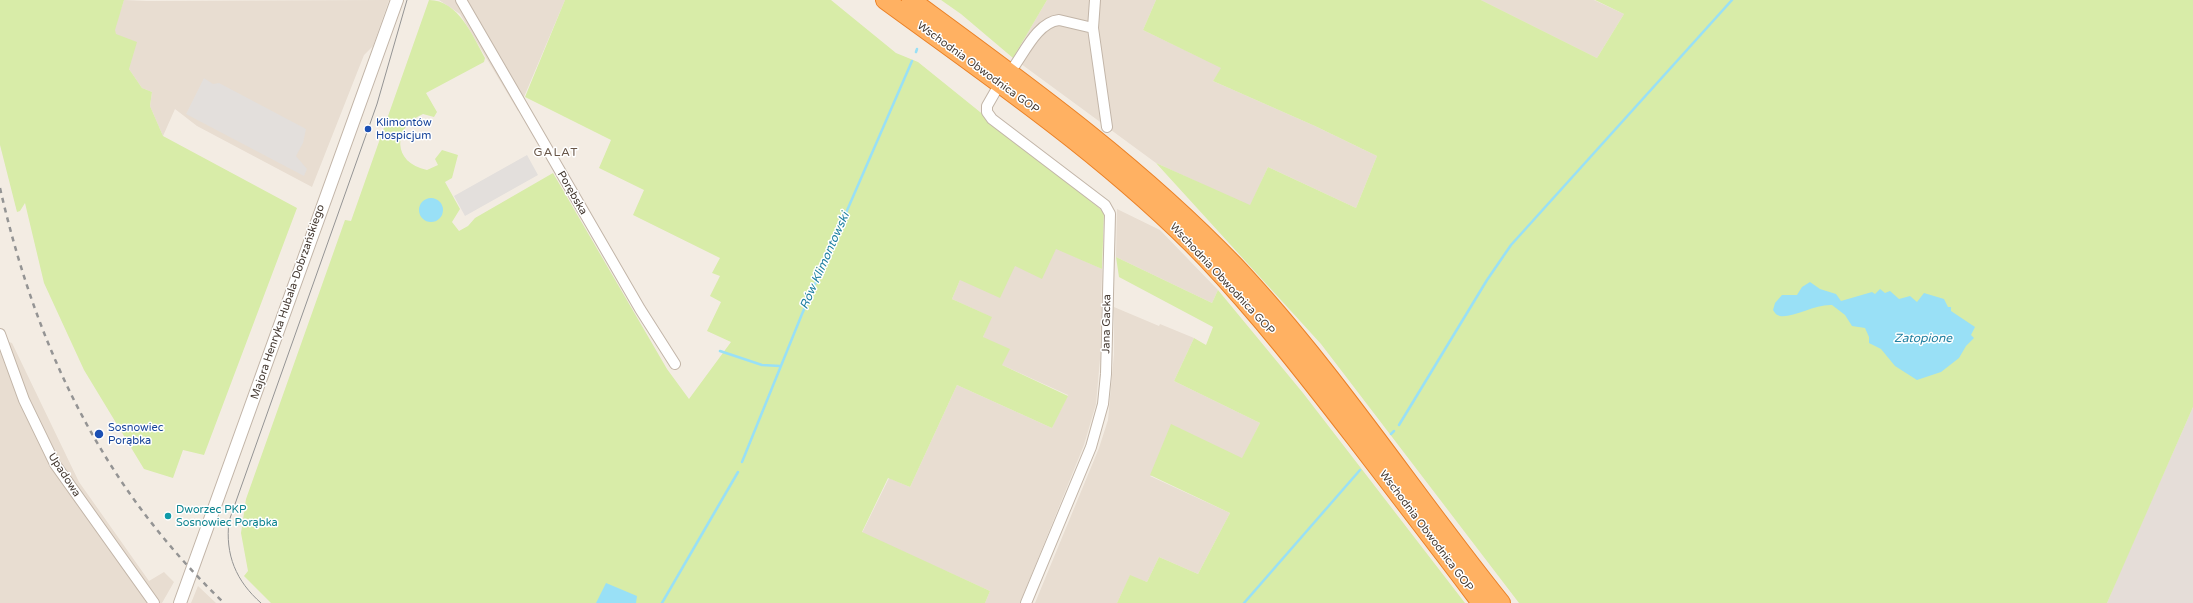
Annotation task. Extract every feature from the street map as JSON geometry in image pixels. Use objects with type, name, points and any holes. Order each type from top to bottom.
[{"type":"highway","name":"Wschodnia Obwodnica GOP","points":[[885,0],[1005,87],[1099,160],[1146,201],[1205,258],[1248,304],[1299,365],[1481,603]]},
{"type":"highway","name":"Wschodnia Obwodnica GOP","points":[[911,0],[1027,85],[1113,152],[1177,208],[1233,265],[1280,317],[1361,418],[1501,603]]},
{"type":"street","name":"Majora Henryka Hubala-Dobrzańskiego","points":[[180,603],[397,0]]},
{"type":"street","name":"Porębska","points":[[461,0],[598,237],[675,364]]},
{"type":"street","points":[[1095,0],[1093,28],[1107,127]]},
{"type":"street","points":[[1015,65],[1036,35],[1047,23],[1054,20],[1059,20],[1093,28]]},
{"type":"street","name":"Jana Gacka","points":[[995,92],[986,106],[987,112],[992,119],[1105,205],[1110,214],[1106,374],[1103,404],[1091,447],[1026,603]]},
{"type":"street","name":"Upadowa","points":[[0,334],[24,400],[55,464],[154,603]]},
{"type":"shaded area","points":[[124,0],[389,0],[373,46],[364,55],[312,187],[197,126],[175,109],[163,136],[150,106],[152,92],[142,88],[129,69],[114,30]]},
{"type":"shaded area","points":[[439,0],[565,0],[518,111],[460,14]]},
{"type":"shaded area","points":[[1047,0],[1156,0],[1143,30],[1222,68],[1213,81],[1315,126],[1377,156],[1356,208],[1268,167],[1250,206],[1156,163],[1013,58]]},
{"type":"shaded area","points":[[1481,0],[1594,0],[1624,14],[1597,58]]},
{"type":"shaded area","points":[[204,78],[213,84],[219,83],[306,129],[303,143],[296,156],[307,169],[304,176],[186,114]]},
{"type":"shaded area","points":[[527,155],[538,175],[465,216],[454,196]]},
{"type":"shaded area","points":[[1117,209],[1160,230],[1218,290],[1212,303],[1116,257]]},
{"type":"shaded area","points":[[1056,248],[1102,269],[1100,359],[1096,404],[1084,445],[1020,603],[985,603],[990,591],[862,533],[889,478],[910,487],[957,385],[1052,428],[1068,395],[1002,365],[983,337],[991,317],[952,299],[960,280],[1015,266]]},
{"type":"shaded area","points":[[1114,307],[1159,326],[1160,324],[1194,338],[1174,381],[1260,423],[1242,459],[1150,476],[1230,513],[1198,574],[1159,557],[1147,582],[1130,576],[1117,603],[1035,603],[1099,448],[1108,420],[1114,354]]},
{"type":"shaded area","points":[[0,339],[12,343],[79,482],[149,581],[164,572],[174,582],[162,603],[0,603]]},
{"type":"shaded area","points":[[2193,407],[2193,603],[2107,603],[2120,572]]},
{"type":"shaded area","points":[[198,586],[216,603],[191,603]]},
{"type":"green space","points":[[0,0],[124,0],[115,30],[116,34],[137,42],[129,69],[142,88],[152,92],[150,106],[163,136],[297,208],[204,455],[183,450],[173,478],[144,469],[84,370],[44,283],[25,203],[20,211],[17,212],[0,145]]},
{"type":"green space","points":[[429,0],[448,6],[456,13],[470,30],[485,58],[484,62],[426,93],[437,112],[434,117],[423,114],[413,120],[406,127],[401,136],[400,144],[402,153],[407,160],[416,166],[427,170],[438,165],[435,159],[442,150],[458,155],[452,178],[445,182],[460,209],[452,222],[459,231],[468,226],[475,218],[553,173],[667,369],[689,399],[731,342],[707,331],[721,302],[710,296],[720,276],[712,273],[720,258],[633,215],[644,190],[599,168],[611,140],[525,97],[565,0],[831,0],[896,53],[918,62],[1104,212],[1102,269],[1056,249],[1042,279],[1015,266],[1000,298],[960,280],[952,299],[992,317],[983,337],[1010,349],[1002,365],[1068,396],[1052,428],[957,385],[910,487],[888,478],[862,532],[990,591],[985,603],[271,603],[244,576],[248,571],[241,533],[246,499],[345,220],[351,221]]},
{"type":"green space","points":[[941,0],[1047,0],[1013,58],[961,14]]},
{"type":"green space","points":[[1156,0],[1481,0],[1597,58],[1624,14],[1595,0],[2193,0],[2193,407],[2107,603],[1519,603],[1321,344],[1156,163],[1250,205],[1268,167],[1356,208],[1377,156],[1315,126],[1213,81],[1221,68],[1143,30]]},
{"type":"green space","points":[[1116,257],[1212,303],[1218,290],[1303,393],[1465,603],[1117,603],[1130,575],[1147,582],[1159,557],[1198,574],[1230,513],[1150,475],[1171,424],[1242,458],[1260,423],[1174,381],[1194,338],[1206,345],[1213,327],[1119,277]]},
{"type":"water","points":[[431,198],[439,202],[443,210],[439,218],[431,222],[423,218],[419,210],[423,202]]},
{"type":"water","name":"Zatopione","points":[[1810,282],[1820,289],[1836,294],[1841,301],[1872,292],[1875,294],[1880,289],[1885,293],[1890,291],[1899,299],[1910,296],[1917,302],[1924,293],[1944,299],[1948,307],[1951,307],[1951,311],[1975,327],[1971,335],[1974,338],[1966,346],[1959,358],[1941,372],[1917,380],[1895,366],[1881,349],[1869,343],[1869,337],[1865,328],[1852,326],[1845,315],[1832,305],[1825,305],[1785,316],[1776,314],[1773,310],[1775,303],[1782,295],[1797,295],[1802,287]]},
{"type":"water","points":[[606,583],[637,596],[636,603],[596,603]]},
{"type":"waterway","points":[[1399,425],[1487,280],[1511,245],[1732,0]]},
{"type":"waterway","name":"Rów Klimontowski","points":[[742,462],[802,314],[912,61]]},
{"type":"waterway","points":[[720,351],[762,365],[780,366]]},
{"type":"waterway","points":[[1391,434],[1394,431]]},
{"type":"waterway","points":[[1244,603],[1360,470]]},
{"type":"waterway","name":"Rów Klimontowski","points":[[662,603],[738,472]]},
{"type":"tram line","points":[[261,603],[245,586],[234,566],[229,545],[229,521],[377,104],[407,0]]},
{"type":"railway","points":[[0,188],[15,248],[34,305],[55,360],[80,413],[110,463],[143,512],[181,559],[224,603]]},
{"type":"place","name":"Klimontów Hospicjum","points":[[368,129]]},
{"type":"place","name":"Sosnowiec Porąbka","points":[[99,434]]},
{"type":"place","name":"Dworzec PKP Sosnowiec Porąbka","points":[[168,516]]},
{"type":"district","name":"GALAT","points":[[556,153]]}]
